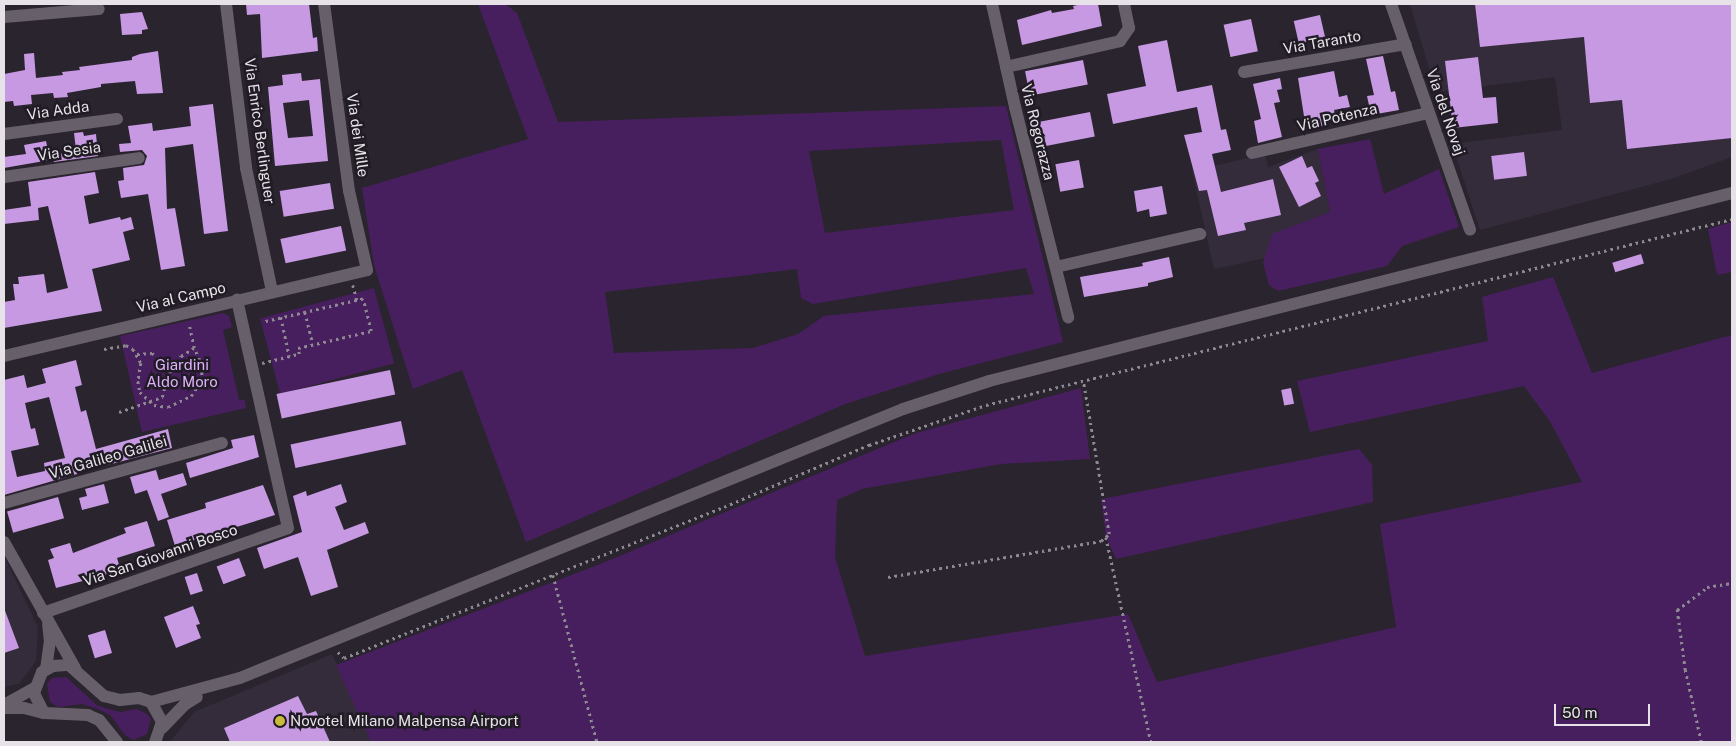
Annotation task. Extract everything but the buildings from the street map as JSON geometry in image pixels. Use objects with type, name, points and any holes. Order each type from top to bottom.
[{"type":"street","name":"Via Enrico Berlinguer","points":[[226,4],[246,168],[272,291]]},
{"type":"street","name":"Via dei Mille","points":[[324,4],[349,191],[367,270]]},
{"type":"street","name":"Via Rogorazza","points":[[992,4],[1068,317]]},
{"type":"street","points":[[1006,66],[1120,41],[1129,28],[1124,4]]},
{"type":"street","name":"Via del Novaj","points":[[1391,4],[1470,230]]},
{"type":"street","points":[[4,17],[99,9]]},
{"type":"street","name":"Via Taranto","points":[[1244,72],[1406,44]]},
{"type":"street","name":"Via Potenza","points":[[1252,153],[1428,113]]},
{"type":"street","name":"Via Adda","points":[[4,134],[117,119]]},
{"type":"street","name":"Via Sesia","points":[[4,176],[139,158]]},
{"type":"street","points":[[4,542],[75,668],[88,684],[104,696],[120,700],[139,698],[151,702],[210,688],[894,412],[989,381],[1732,193]]},
{"type":"street","points":[[1056,267],[1200,234]]},
{"type":"street","name":"Via al Campo","points":[[4,356],[367,270]]},
{"type":"street","points":[[236,300],[251,366]]},
{"type":"street","name":"Via San Giovanni Bosco","points":[[45,617],[288,528],[251,366]]},
{"type":"street","name":"Via Galileo Galilei","points":[[4,503],[222,443]]},
{"type":"street","points":[[4,707],[34,688],[46,669],[50,642],[45,617]]},
{"type":"street","points":[[46,669],[62,664],[75,668]]},
{"type":"street","points":[[34,688],[35,699],[44,713]]},
{"type":"street","points":[[155,742],[162,728],[184,705],[210,688]]},
{"type":"street","points":[[151,702],[161,716],[162,728]]},
{"type":"street","points":[[4,707],[24,708],[44,713],[88,715],[99,720],[112,741]]},
{"type":"path","points":[[328,642],[344,658],[554,575],[869,445],[986,405],[1732,219]]},
{"type":"path","points":[[251,366],[299,354],[298,348],[371,331],[363,299],[263,322]]},
{"type":"path","points":[[104,350],[126,345],[137,354],[142,367],[138,386],[151,402],[168,407],[195,392],[202,371],[194,348],[186,312]]},
{"type":"path","points":[[305,312],[313,344]]},
{"type":"path","points":[[281,317],[289,356]]},
{"type":"path","points":[[119,412],[162,397],[172,369],[194,348]]},
{"type":"path","points":[[137,354],[152,353],[172,369]]},
{"type":"path","points":[[1083,380],[1109,526],[1106,537],[1151,742]]},
{"type":"path","points":[[888,577],[1101,540],[1106,537]]},
{"type":"path","points":[[554,575],[597,742]]},
{"type":"path","points":[[1701,742],[1684,670],[1677,610],[1707,587],[1732,583]]},
{"type":"shaded area","points":[[1410,4],[1732,4],[1732,157],[1671,179],[1480,230],[1452,144],[1562,130],[1555,77],[1436,92]]},
{"type":"shaded area","points":[[1318,149],[1330,212],[1273,234],[1265,258],[1214,269],[1192,171],[1265,154],[1268,167]]},
{"type":"shaded area","points":[[4,556],[38,627],[36,661],[19,684],[4,687]]},
{"type":"shaded area","points":[[332,654],[371,742],[170,742],[194,712]]},
{"type":"green space","points":[[478,4],[505,4],[517,13],[558,122],[1006,106],[1063,342],[939,374],[845,404],[526,542],[462,370],[413,389],[374,265],[362,188],[528,139]],"holes":[[[1001,140],[1014,210],[825,233],[809,151]],[[1026,268],[1034,294],[824,316],[798,334],[753,348],[614,353],[605,292],[797,269],[801,298],[813,304]]]},
{"type":"green space","points":[[1370,139],[1384,194],[1439,169],[1459,227],[1402,246],[1387,266],[1278,291],[1269,285],[1263,263],[1272,234],[1330,212],[1318,149]]},
{"type":"green space","points":[[1732,222],[1732,272],[1717,275],[1708,229]]},
{"type":"green space","points":[[1553,277],[1592,373],[1732,335],[1732,742],[371,742],[336,665],[600,564],[916,433],[1081,388],[1090,459],[1001,464],[862,489],[837,500],[835,557],[865,656],[1128,614],[1157,682],[1396,627],[1380,524],[1582,482],[1551,423],[1524,386],[1310,432],[1297,381],[1488,341],[1482,297]]},
{"type":"green space","points":[[374,288],[394,363],[280,394],[260,319]]},
{"type":"green space","name":"Giardini Aldo Moro","points":[[223,313],[229,316],[232,327],[223,330],[239,400],[245,400],[246,408],[142,432],[120,336]]},
{"type":"green space","points":[[1359,449],[1372,465],[1373,502],[1116,559],[1106,537],[1101,499]]},
{"type":"green space","points":[[66,677],[98,706],[120,712],[137,709],[147,714],[151,719],[147,734],[133,740],[125,735],[110,715],[98,709],[82,704],[58,707],[50,702],[47,684],[52,678]]},
{"type":"place","name":"Novotel Milano Malpensa Airport","points":[[280,721]]}]
